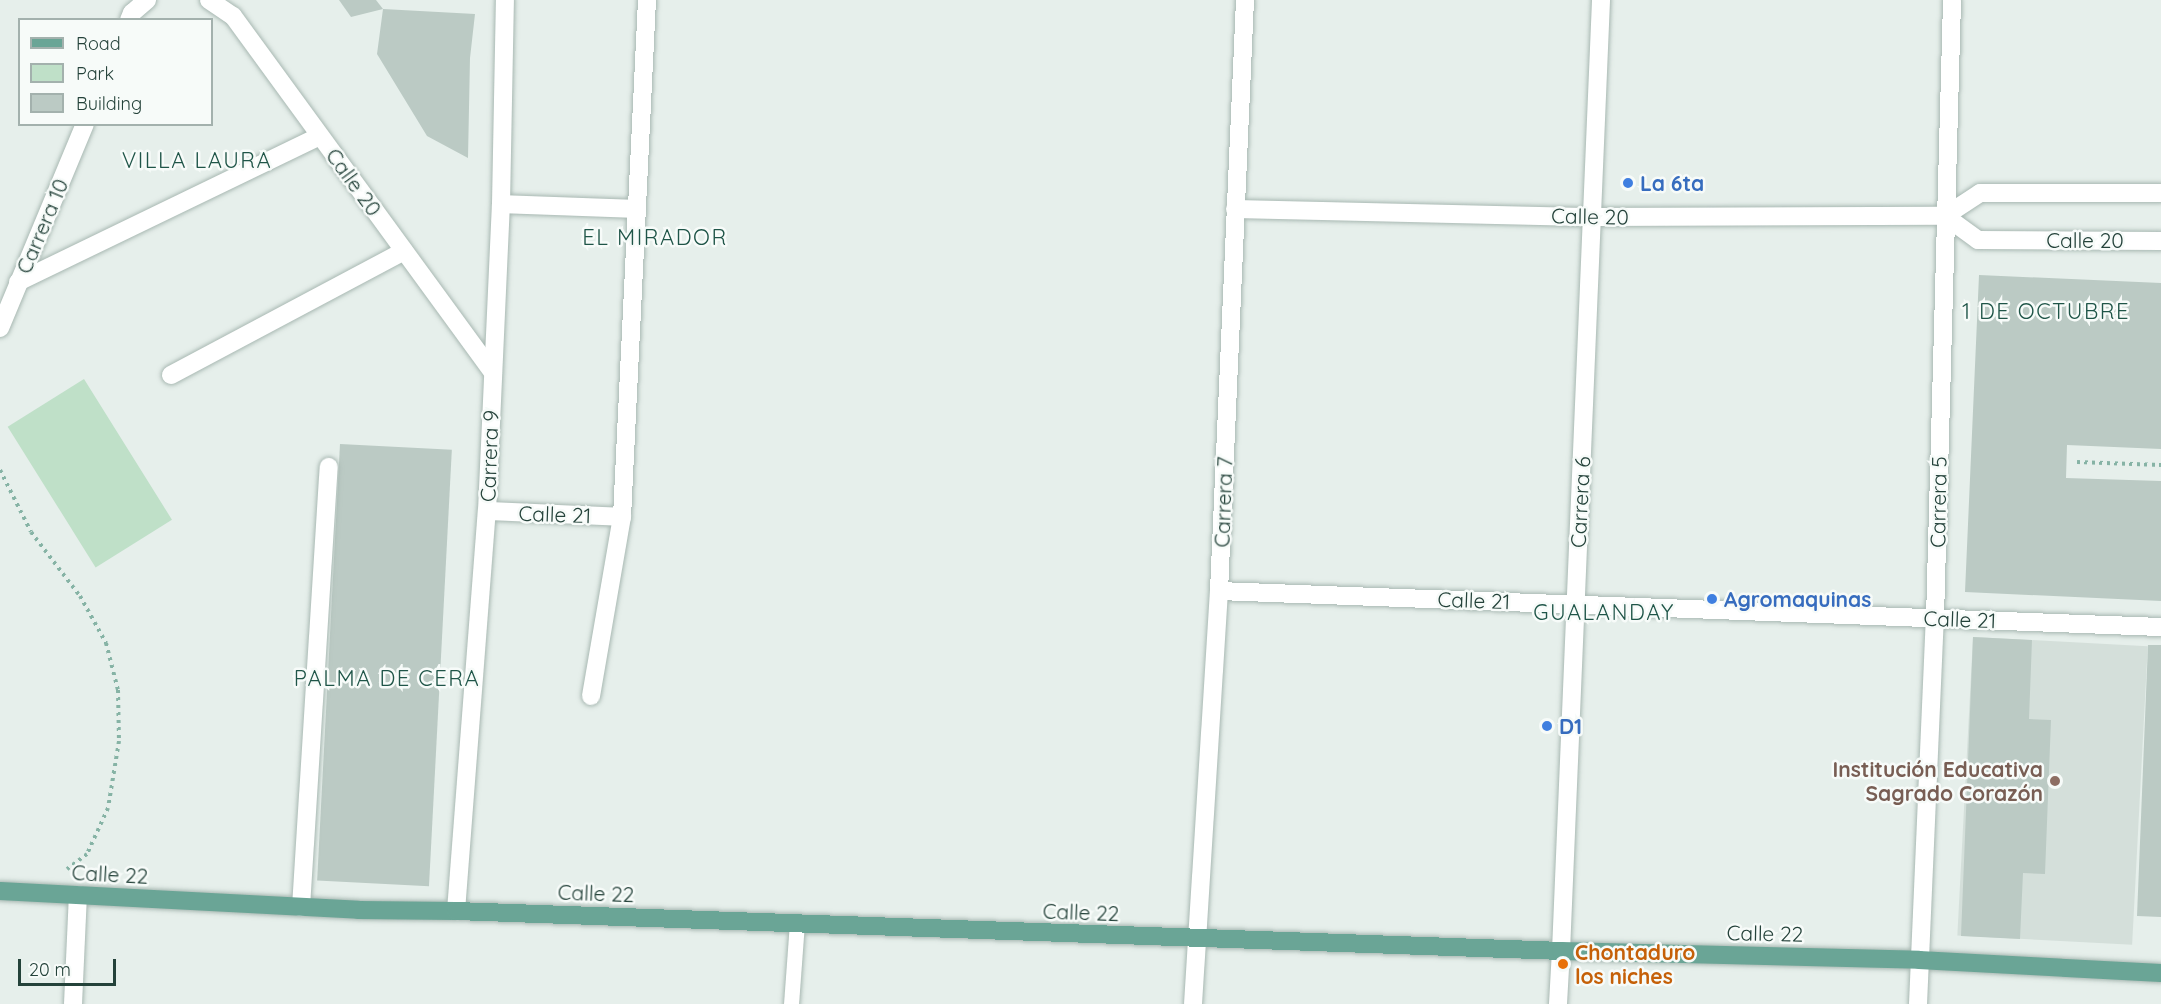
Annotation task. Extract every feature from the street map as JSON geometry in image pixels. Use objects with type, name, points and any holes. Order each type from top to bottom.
[{"type":"main road","name":"Calle 22","points":[[0,891],[301,907],[456,910],[1561,951],[1918,960],[2161,973]]},
{"type":"street","points":[[130,18],[132,13],[147,0]]},
{"type":"street","name":"Calle 20","points":[[209,0],[233,15],[493,372]]},
{"type":"street","name":"Carrera 9","points":[[456,910],[487,511],[501,204],[505,0]]},
{"type":"street","points":[[591,696],[622,516],[647,0]]},
{"type":"street","name":"Carrera 7","points":[[1193,1004],[1219,591],[1245,0]]},
{"type":"street","name":"Carrera 6","points":[[1558,1004],[1594,217],[1601,0]]},
{"type":"street","name":"Carrera 5","points":[[1917,1004],[1935,618],[1952,0]]},
{"type":"street","name":"Carrera 10","points":[[0,328],[84,126]]},
{"type":"street","points":[[18,282],[320,136]]},
{"type":"street","points":[[1945,216],[1980,193],[2161,193]]},
{"type":"street","points":[[501,204],[636,209]]},
{"type":"street","name":"Calle 20","points":[[1235,209],[1594,217],[1945,216],[1978,240],[2161,241]]},
{"type":"street","points":[[171,375],[404,251]]},
{"type":"street","points":[[301,907],[329,467]]},
{"type":"street","name":"Calle 21","points":[[487,511],[622,516]]},
{"type":"street","name":"Calle 21","points":[[1219,591],[2161,627]]},
{"type":"street","points":[[73,1004],[78,895]]},
{"type":"lane","points":[[791,1004],[797,923]]},
{"type":"path","points":[[2077,462],[2161,465]]},
{"type":"path","points":[[0,470],[31,532],[80,596],[106,643],[118,690],[119,741],[108,808],[87,854],[36,893]]},
{"type":"shaded area","name":"Institución Educativa Sagrado Corazón","points":[[1973,637],[2148,646],[2132,945],[1957,936]]},
{"type":"green space","points":[[84,379],[172,520],[96,567],[8,427]]},
{"type":"building","points":[[339,0],[376,0],[383,9],[351,17]]},
{"type":"building","points":[[383,9],[475,14],[470,58],[468,158],[427,136],[377,54]]},
{"type":"building","points":[[1979,275],[2161,283],[2161,449],[2067,445],[2066,478],[2161,481],[2161,601],[1965,592]]},
{"type":"building","points":[[340,444],[452,450],[429,886],[317,880]]},
{"type":"building","points":[[1973,637],[2032,640],[2029,719],[2051,720],[2045,874],[2023,873],[2020,939],[1961,936]]},
{"type":"building","points":[[2148,645],[2161,645],[2161,917],[2137,916]]},
{"type":"place","name":"La 6ta","points":[[1628,183]]},
{"type":"place","name":"Agromaquinas","points":[[1712,599]]},
{"type":"place","name":"D1","points":[[1547,726]]},
{"type":"place","name":"Institución Educativa Sagrado Corazón","points":[[2055,781]]},
{"type":"place","name":"Chontaduro los niches","points":[[1563,964]]},
{"type":"district","name":"VILLA LAURA","points":[[197,161]]},
{"type":"district","name":"EL MIRADOR","points":[[655,238]]},
{"type":"district","name":"1 DE OCTUBRE","points":[[2046,312]]},
{"type":"district","name":"GUALANDAY","points":[[1604,613]]},
{"type":"district","name":"PALMA DE CERA","points":[[387,679]]}]
